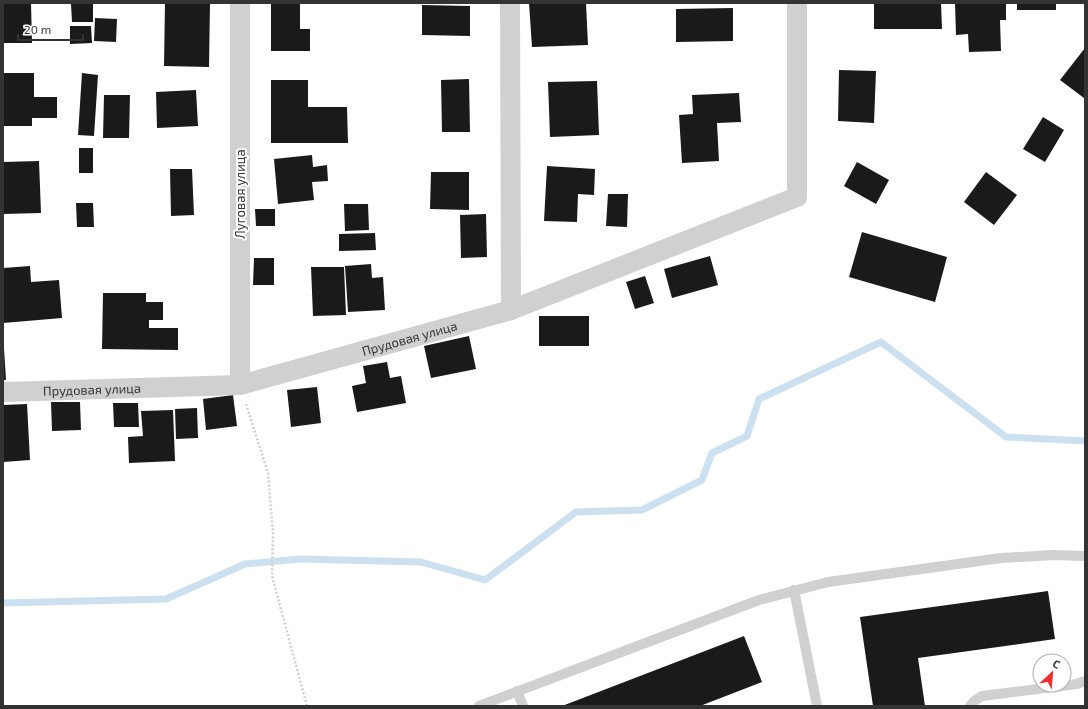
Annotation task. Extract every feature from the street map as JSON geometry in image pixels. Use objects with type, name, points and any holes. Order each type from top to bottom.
[{"type":"street","name":"Луговая улица","points":[[240,3],[240,385]]},
{"type":"street","points":[[510,3],[511,310]]},
{"type":"street","name":"Прудовая улица","points":[[3,392],[240,385],[511,310],[797,198],[796,3]]},
{"type":"lane","points":[[478,706],[759,600],[794,590],[828,582],[1001,558],[1054,555],[1085,556]]},
{"type":"lane","points":[[794,590],[817,706]]},
{"type":"lane","points":[[970,706],[974,701],[982,696],[1077,684],[1085,681]]},
{"type":"lane","points":[[517,691],[523,706]]},
{"type":"path","points":[[240,385],[268,473],[273,534],[272,576],[307,706]]},
{"type":"building","points":[[3,3],[31,3],[32,43],[3,43]]},
{"type":"building","points":[[93,3],[93,22],[72,22],[71,4]]},
{"type":"building","points":[[165,3],[210,3],[209,67],[164,66]]},
{"type":"building","points":[[271,3],[300,3],[300,29],[310,29],[310,51],[271,51]]},
{"type":"building","points":[[529,3],[586,3],[588,45],[532,47]]},
{"type":"building","points":[[874,3],[941,3],[942,29],[874,29]]},
{"type":"building","points":[[955,3],[1006,3],[1006,20],[1000,20],[1001,51],[969,52],[968,34],[956,35]]},
{"type":"building","points":[[1017,3],[1056,3],[1056,10],[1017,10]]},
{"type":"building","points":[[422,5],[470,6],[470,36],[422,35]]},
{"type":"building","points":[[733,8],[733,41],[676,42],[676,9]]},
{"type":"building","points":[[95,18],[117,19],[116,42],[94,41]]},
{"type":"building","points":[[70,26],[91,26],[92,43],[70,44]]},
{"type":"building","points":[[1085,48],[1085,97],[1084,98],[1060,80]]},
{"type":"building","points":[[839,70],[876,71],[874,123],[838,121]]},
{"type":"building","points":[[3,73],[34,73],[34,97],[57,97],[57,118],[32,118],[32,126],[3,126]]},
{"type":"building","points":[[82,73],[98,75],[94,136],[78,135]]},
{"type":"building","points":[[469,79],[470,132],[442,132],[441,80]]},
{"type":"building","points":[[271,80],[308,80],[308,107],[347,107],[348,143],[271,143]]},
{"type":"building","points":[[597,81],[599,135],[550,137],[548,82]]},
{"type":"building","points":[[196,90],[198,126],[157,128],[156,92]]},
{"type":"building","points":[[739,93],[741,122],[717,123],[719,161],[682,163],[679,115],[693,114],[692,95]]},
{"type":"building","points":[[104,95],[130,95],[129,138],[103,138]]},
{"type":"building","points":[[1043,117],[1064,130],[1045,162],[1023,149]]},
{"type":"building","points":[[79,148],[93,148],[93,173],[79,173]]},
{"type":"building","points":[[312,155],[313,167],[327,165],[328,181],[312,182],[314,200],[278,204],[274,159]]},
{"type":"building","points":[[39,161],[41,213],[3,214],[3,162]]},
{"type":"building","points":[[857,162],[889,180],[876,204],[844,186]]},
{"type":"building","points":[[547,166],[595,169],[594,195],[578,194],[577,222],[544,221]]},
{"type":"building","points":[[170,169],[192,169],[194,215],[171,216]]},
{"type":"building","points":[[431,172],[469,172],[469,210],[430,209]]},
{"type":"building","points":[[986,172],[1017,195],[994,225],[964,202]]},
{"type":"building","points":[[608,194],[628,194],[627,227],[606,226]]},
{"type":"building","points":[[76,203],[93,203],[94,227],[77,227]]},
{"type":"building","points":[[344,204],[368,204],[369,230],[345,231]]},
{"type":"building","points":[[255,209],[275,209],[275,226],[256,226]]},
{"type":"building","points":[[486,214],[487,257],[461,258],[460,215]]},
{"type":"building","points":[[862,232],[947,257],[935,302],[849,277]]},
{"type":"building","points":[[375,233],[376,250],[339,251],[339,234]]},
{"type":"building","points":[[710,256],[718,285],[672,298],[664,269]]},
{"type":"building","points":[[254,258],[274,258],[274,285],[253,285]]},
{"type":"building","points":[[371,264],[372,278],[383,277],[385,310],[348,312],[345,266]]},
{"type":"building","points":[[30,266],[31,282],[59,280],[62,318],[3,323],[3,268]]},
{"type":"building","points":[[311,267],[344,267],[346,315],[313,316]]},
{"type":"building","points":[[645,276],[654,303],[635,309],[626,282]]},
{"type":"building","points":[[103,293],[146,293],[146,302],[163,302],[163,320],[149,320],[149,328],[178,328],[178,350],[102,349]]},
{"type":"building","points":[[539,316],[589,316],[589,346],[539,346]]},
{"type":"building","points":[[469,336],[476,369],[431,378],[424,346]]},
{"type":"building","points":[[4,348],[6,380],[3,380]]},
{"type":"building","points":[[387,362],[390,378],[401,376],[406,403],[357,412],[352,386],[366,383],[363,366]]},
{"type":"building","points":[[317,387],[321,423],[291,427],[287,390]]},
{"type":"building","points":[[233,395],[237,426],[206,430],[203,399]]},
{"type":"building","points":[[51,402],[80,402],[81,430],[52,431]]},
{"type":"building","points":[[113,403],[138,403],[139,427],[114,427]]},
{"type":"building","points":[[27,404],[30,460],[3,462],[3,405]]},
{"type":"building","points":[[197,408],[198,438],[176,439],[175,409]]},
{"type":"building","points":[[173,410],[175,461],[129,463],[128,437],[143,436],[141,411]]},
{"type":"building","points":[[1048,591],[1055,639],[918,658],[925,706],[873,706],[860,617]]},
{"type":"building","points":[[744,636],[762,682],[700,706],[562,706]]},
{"type":"waterway","points":[[3,603],[166,599],[245,564],[300,559],[421,562],[485,580],[576,512],[642,510],[702,480],[712,453],[747,436],[759,399],[881,342],[1006,437],[1085,441]]}]
